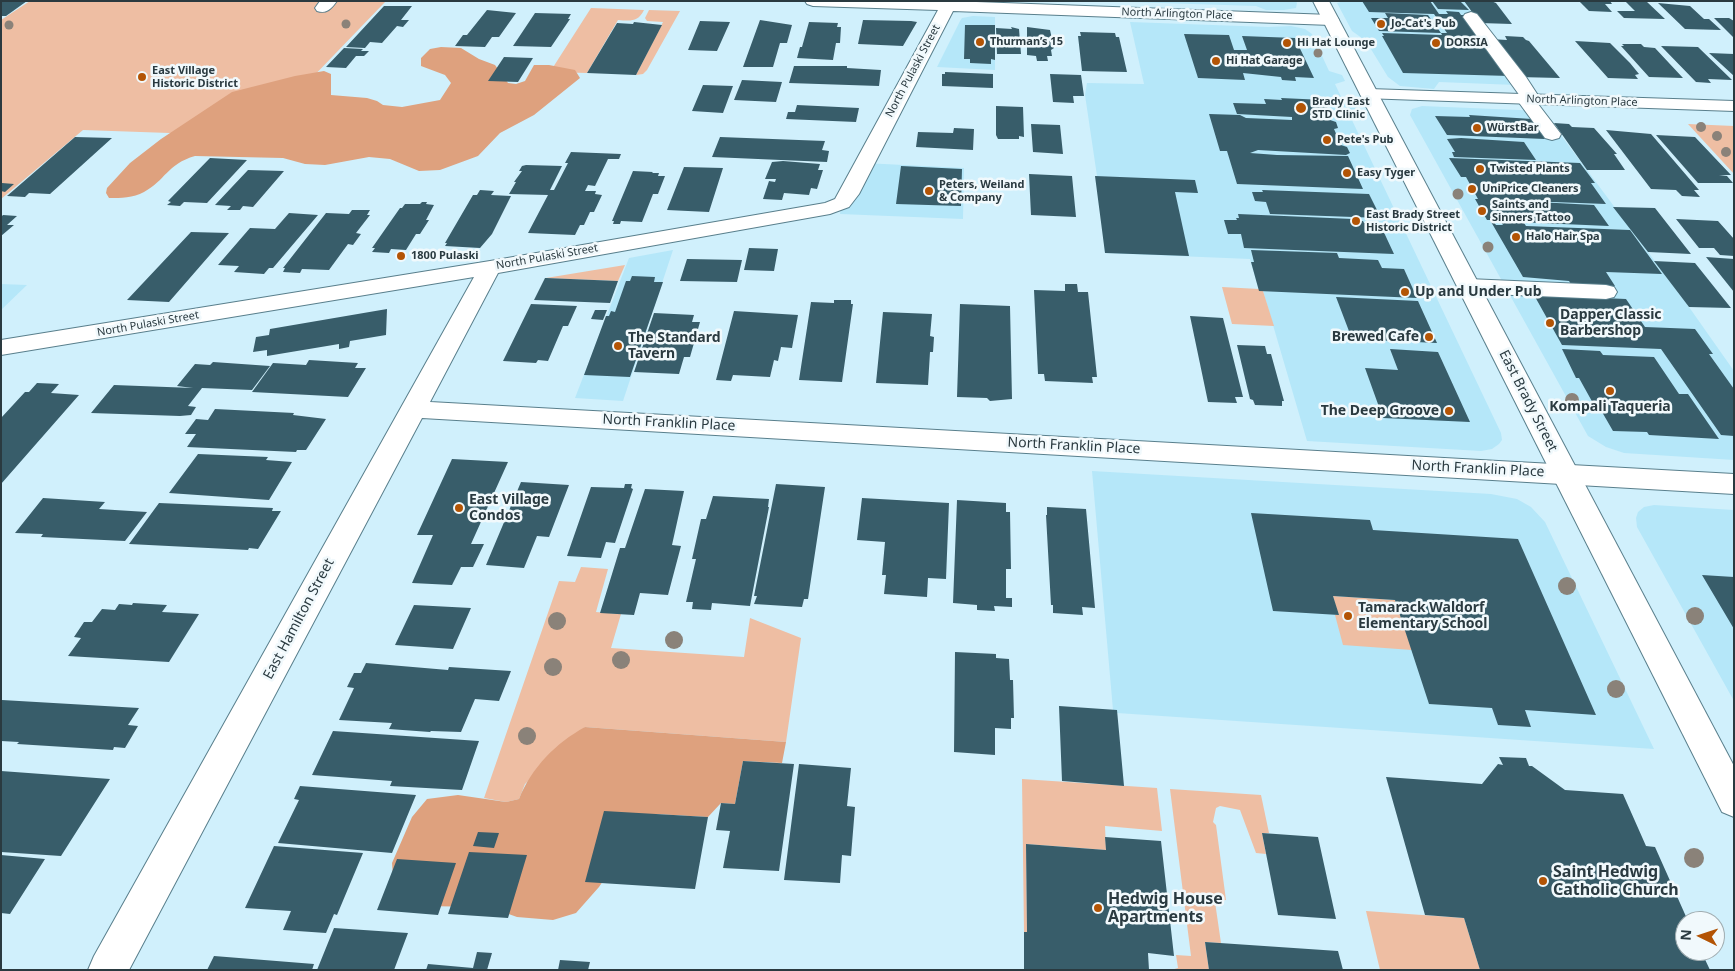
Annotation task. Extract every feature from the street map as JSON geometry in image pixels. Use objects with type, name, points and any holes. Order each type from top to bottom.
[{"type":"street","name":"North Arlington Place","points":[[813,1],[1331,20]]},
{"type":"street","name":"East Brady Street","points":[[1321,1],[1734,801]]},
{"type":"street","name":"North Pulaski Street","points":[[1,348],[490,268],[815,212],[842,202],[849,194],[948,6]]},
{"type":"street","points":[[1471,17],[1520,81],[1529,100],[1552,134]]},
{"type":"street","name":"North Arlington Place","points":[[1369,94],[1734,106]]},
{"type":"street","name":"East Hamilton Street","points":[[108,970],[490,268]]},
{"type":"street","points":[[1468,286],[1606,292]]},
{"type":"street","name":"North Franklin Place","points":[[413,409],[1734,484]]},
{"type":"shaded area","points":[[30,1],[386,1],[256,136],[83,130],[1,199],[1,20]]},
{"type":"shaded area","points":[[1098,1],[1296,1],[1297,3],[1296,8],[1266,10],[1256,6]]},
{"type":"shaded area","points":[[1343,1],[1464,1],[1516,85],[1439,82],[1434,89],[1400,86],[1388,77],[1366,41],[1352,31],[1337,3]]},
{"type":"shaded area","points":[[591,8],[644,10],[637,19],[618,20],[587,73],[550,72]]},
{"type":"shaded area","points":[[649,10],[680,11],[647,70],[643,74],[636,75],[663,22],[647,21],[645,18]]},
{"type":"shaded area","points":[[973,16],[995,17],[995,70],[937,67],[962,18]]},
{"type":"shaded area","points":[[1130,22],[1268,27],[1291,26],[1305,29],[1312,34],[1329,71],[1342,75],[1345,81],[1335,84],[1343,101],[1357,105],[1360,112],[1350,116],[1501,433],[1502,440],[1499,444],[1492,449],[1481,451],[1307,441],[1263,291],[1259,291],[1250,259],[1105,253],[1097,176],[1085,95],[1087,83],[1144,84]]},
{"type":"shaded area","points":[[441,47],[461,48],[479,59],[495,65],[508,83],[516,84],[525,81],[534,65],[549,65],[575,70],[580,78],[534,115],[500,133],[478,156],[440,170],[419,171],[390,159],[369,157],[325,165],[305,164],[283,158],[195,156],[178,163],[151,188],[140,194],[109,198],[106,193],[107,188],[130,163],[161,139],[232,92],[295,76],[324,71],[331,74],[331,95],[367,98],[383,105],[402,107],[440,100],[451,83],[445,75],[421,66],[421,58],[430,49]]},
{"type":"shaded area","points":[[1422,106],[1543,111],[1689,307],[1734,371],[1734,460],[1624,453],[1606,447],[1588,436],[1410,115],[1412,109]]},
{"type":"shaded area","points":[[1688,124],[1734,126],[1734,174]]},
{"type":"shaded area","points":[[864,163],[964,168],[963,219],[840,214],[842,203]]},
{"type":"shaded area","name":"The Standard Tavern","points":[[673,250],[623,401],[575,398],[629,258]]},
{"type":"shaded area","points":[[625,265],[618,281],[546,278]]},
{"type":"shaded area","points":[[1,284],[27,285],[1,310]]},
{"type":"shaded area","points":[[1222,287],[1259,289],[1263,291],[1274,326],[1232,324]]},
{"type":"shaded area","name":"Tamarack Waldorf Elementary School","points":[[1092,471],[1491,494],[1517,499],[1531,507],[1545,522],[1654,749],[1117,713],[1117,710],[1113,710]]},
{"type":"shaded area","points":[[1654,505],[1734,510],[1734,701],[1637,527],[1636,518],[1638,512],[1644,507]]},
{"type":"shaded area","points":[[581,567],[608,569],[596,612],[621,614],[611,648],[744,657],[750,618],[801,638],[786,742],[585,727],[525,784],[519,799],[506,802],[484,798],[559,581],[575,582]]},
{"type":"shaded area","points":[[1333,596],[1395,600],[1412,650],[1343,645],[1335,615],[1338,615]]},
{"type":"shaded area","points":[[585,727],[786,742],[782,763],[743,761],[735,804],[721,803],[708,817],[656,814],[627,845],[599,887],[576,913],[553,920],[517,917],[489,907],[420,906],[394,891],[392,863],[412,817],[427,799],[458,795],[506,802],[519,799],[531,776],[546,757],[574,733]]},
{"type":"shaded area","points":[[1022,779],[1157,788],[1162,831],[1105,826],[1106,850],[1026,844],[1027,932],[1024,932]]},
{"type":"shaded area","points":[[1170,789],[1261,795],[1269,833],[1262,833],[1266,854],[1256,853],[1240,810],[1220,806],[1216,808],[1213,822],[1216,825],[1226,900],[1215,902],[1221,943],[1205,942],[1209,970],[1171,970],[1178,968],[1176,955],[1191,956]]},
{"type":"shaded area","points":[[1366,911],[1464,918],[1480,970],[1380,970]]},
{"type":"building","points":[[1,1],[27,1],[6,16],[1,16]]},
{"type":"building","name":"DORSIA","points":[[1362,1],[1430,1],[1439,14],[1448,14],[1446,11],[1459,12],[1461,15],[1465,15],[1510,76],[1403,73],[1382,33],[1442,35],[1441,33],[1447,33],[1434,14],[1369,12]]},
{"type":"building","points":[[1432,1],[1460,1],[1469,10],[1438,9]]},
{"type":"building","points":[[1464,1],[1491,1],[1496,3],[1512,24],[1480,23]]},
{"type":"building","points":[[1579,1],[1610,1],[1612,4],[1605,4],[1612,12],[1589,11]]},
{"type":"building","points":[[1625,1],[1646,1],[1665,19],[1624,18],[1617,11],[1635,11]]},
{"type":"building","points":[[1658,3],[1690,6],[1704,19],[1709,19],[1721,30],[1685,29]]},
{"type":"building","points":[[384,6],[412,6],[401,20],[409,20],[403,27],[397,26],[382,43],[370,42],[365,48],[346,47]]},
{"type":"building","points":[[487,10],[516,13],[499,37],[492,37],[485,47],[455,46],[463,35],[467,35]]},
{"type":"building","points":[[535,13],[571,14],[568,19],[570,19],[551,47],[513,46]]},
{"type":"building","points":[[1385,13],[1428,15],[1441,33],[1379,31],[1371,18],[1388,18]]},
{"type":"building","points":[[1714,18],[1729,18],[1734,21],[1734,38]]},
{"type":"building","points":[[760,20],[792,25],[787,43],[780,43],[773,67],[743,67]]},
{"type":"building","points":[[863,20],[917,22],[903,46],[858,44]]},
{"type":"building","points":[[700,21],[730,22],[717,51],[688,50]]},
{"type":"building","points":[[634,22],[662,25],[636,75],[587,73],[617,23],[633,24]]},
{"type":"building","points":[[809,22],[838,23],[837,27],[841,27],[840,43],[836,43],[833,60],[797,58]]},
{"type":"building","name":"Thurman’s 15","points":[[965,25],[995,25],[995,60],[991,59],[991,64],[970,63],[970,59],[964,59]]},
{"type":"building","points":[[1011,27],[1019,29],[1021,54],[997,54],[996,28],[1012,29]]},
{"type":"building","points":[[1027,27],[1050,30],[1054,48],[1051,50],[1052,56],[1047,56],[1048,61],[1037,61],[1036,56],[1027,55]]},
{"type":"building","points":[[1080,32],[1115,33],[1116,37],[1119,37],[1127,72],[1082,71],[1078,36],[1081,36]]},
{"type":"building","points":[[1184,34],[1229,35],[1234,50],[1247,50],[1242,36],[1295,38],[1314,78],[1295,77],[1296,81],[1282,80],[1281,77],[1243,73],[1245,80],[1198,78]]},
{"type":"building","points":[[1505,36],[1523,37],[1529,41],[1560,78],[1518,77],[1490,39],[1507,40]]},
{"type":"building","points":[[1575,41],[1610,43],[1639,74],[1635,75],[1638,79],[1608,78]]},
{"type":"building","points":[[1622,44],[1641,44],[1644,47],[1655,48],[1683,78],[1649,77],[1621,46],[1624,46]]},
{"type":"building","points":[[1661,46],[1698,47],[1732,80],[1708,79],[1711,83],[1696,82]]},
{"type":"building","points":[[344,48],[369,51],[364,56],[356,56],[346,68],[326,67]]},
{"type":"building","points":[[1709,53],[1734,54],[1734,76]]},
{"type":"building","points":[[504,57],[533,58],[518,82],[488,81]]},
{"type":"building","points":[[794,66],[847,66],[847,68],[881,70],[879,86],[789,83]]},
{"type":"building","points":[[945,72],[993,74],[993,88],[942,86],[942,74],[945,74]]},
{"type":"building","points":[[1050,74],[1081,75],[1084,96],[1073,96],[1074,103],[1053,102]]},
{"type":"building","points":[[742,80],[782,82],[776,102],[734,100]]},
{"type":"building","points":[[703,85],[733,86],[723,113],[692,111]]},
{"type":"building","points":[[1281,98],[1324,100],[1332,118],[1329,118],[1330,120],[1336,122],[1338,128],[1334,129],[1341,145],[1347,147],[1350,153],[1346,155],[1258,150],[1250,153],[1348,156],[1363,189],[1237,184],[1227,151],[1220,151],[1209,114],[1292,120],[1292,117],[1237,114],[1233,103],[1266,104],[1264,99],[1282,100]]},
{"type":"building","points":[[797,105],[859,108],[856,122],[786,119],[788,112],[795,112]]},
{"type":"building","points":[[996,106],[1023,107],[1024,137],[1019,136],[1019,139],[998,139],[996,135]]},
{"type":"building","points":[[1469,115],[1532,119],[1545,139],[1447,135],[1435,116],[1470,117]]},
{"type":"building","points":[[1554,123],[1569,124],[1572,127],[1594,128],[1617,154],[1614,154],[1625,170],[1587,170]]},
{"type":"building","points":[[1031,124],[1060,125],[1063,154],[1033,152]]},
{"type":"building","points":[[954,128],[974,129],[973,150],[916,147],[918,132],[953,133]]},
{"type":"building","points":[[1606,130],[1651,134],[1699,190],[1694,190],[1700,197],[1682,196],[1676,190],[1651,189]]},
{"type":"building","points":[[1656,135],[1695,137],[1731,175],[1719,175],[1727,176],[1733,183],[1698,183]]},
{"type":"building","points":[[75,137],[112,138],[50,194],[29,193],[25,197],[7,196]]},
{"type":"building","points":[[720,137],[825,141],[822,150],[829,151],[827,162],[712,157]]},
{"type":"building","points":[[1461,138],[1524,142],[1536,160],[1454,157],[1452,152],[1455,152],[1447,139]]},
{"type":"building","points":[[571,152],[621,154],[619,159],[608,159],[595,186],[588,185],[585,191],[596,191],[595,194],[602,195],[594,212],[590,212],[584,225],[580,225],[575,235],[528,233],[548,195],[509,194],[516,182],[514,182],[522,171],[519,171],[522,166],[526,165],[562,166],[550,190],[554,190],[568,163],[565,163]]},
{"type":"building","points":[[210,158],[247,160],[207,203],[184,202],[180,206],[167,205],[171,202],[168,201]]},
{"type":"building","points":[[1449,158],[1580,163],[1595,183],[1591,183],[1606,204],[1500,200],[1594,205],[1609,226],[1493,221],[1496,225],[1503,225],[1501,222],[1524,223],[1526,226],[1630,230],[1662,274],[1606,272],[1615,286],[1571,284],[1569,281],[1523,277],[1490,220],[1487,220],[1475,199],[1478,199],[1466,177],[1461,177]]},
{"type":"building","points":[[772,162],[820,164],[818,170],[823,170],[817,189],[811,188],[809,195],[784,193],[782,200],[763,199],[769,181],[775,182],[776,179],[765,179]]},
{"type":"building","name":"Peters, Weiland & Company","points":[[901,166],[962,169],[961,206],[896,204]]},
{"type":"building","points":[[684,167],[723,168],[709,212],[667,210]]},
{"type":"building","points":[[248,170],[284,171],[253,207],[243,206],[240,210],[227,210],[231,206],[215,205]]},
{"type":"building","points":[[633,171],[653,172],[659,173],[658,176],[665,176],[658,194],[653,194],[642,222],[621,221],[620,224],[613,224],[614,221],[612,221]]},
{"type":"building","points":[[1029,174],[1072,176],[1076,217],[1031,215]]},
{"type":"building","points":[[1095,176],[1195,180],[1198,193],[1175,192],[1189,256],[1105,253]]},
{"type":"building","points":[[1,184],[14,184],[5,192],[1,191]]},
{"type":"building","points":[[480,190],[494,191],[491,195],[511,196],[492,234],[480,248],[445,246],[473,195],[477,195]]},
{"type":"building","points":[[1262,190],[1369,194],[1381,218],[1270,214],[1266,202],[1255,201],[1252,192],[1263,192]]},
{"type":"building","points":[[422,202],[434,205],[426,220],[429,220],[420,234],[416,234],[406,250],[391,249],[389,253],[372,252],[375,248],[372,248],[400,208],[405,204],[420,204]]},
{"type":"building","points":[[1613,207],[1655,208],[1691,254],[1648,252]]},
{"type":"building","points":[[352,210],[370,210],[367,215],[370,215],[356,233],[361,234],[353,245],[348,244],[329,270],[302,269],[300,273],[283,272],[285,268],[283,268],[326,213],[349,214]]},
{"type":"building","points":[[289,213],[318,215],[273,268],[269,268],[264,274],[234,272],[239,266],[218,265],[250,228],[275,229]]},
{"type":"building","points":[[1238,214],[1353,219],[1354,221],[1363,221],[1364,223],[1380,224],[1394,254],[1244,248],[1241,234],[1228,234],[1224,220],[1237,220],[1236,218],[1239,218]]},
{"type":"building","points":[[3,215],[17,216],[7,225],[14,225],[1,236],[1,217]]},
{"type":"building","points":[[1676,219],[1718,221],[1734,239],[1734,256],[1720,255],[1714,248],[1699,248]]},
{"type":"building","points":[[191,232],[229,233],[169,302],[127,300]]},
{"type":"building","points":[[749,248],[778,249],[774,271],[744,270]]},
{"type":"building","points":[[1251,250],[1337,253],[1339,258],[1378,260],[1382,268],[1404,269],[1417,298],[1259,291],[1251,262],[1254,262]]},
{"type":"building","points":[[1706,257],[1734,259],[1734,292]]},
{"type":"building","points":[[687,259],[742,260],[737,282],[680,281]]},
{"type":"building","points":[[1654,261],[1695,263],[1731,308],[1689,307]]},
{"type":"building","name":"The Standard Tavern","points":[[632,276],[655,277],[654,282],[663,282],[630,377],[584,375],[606,316],[609,316],[611,311],[615,312],[626,281],[630,281]]},
{"type":"building","points":[[545,278],[618,281],[610,303],[534,300]]},
{"type":"building","points":[[1065,284],[1077,284],[1078,292],[1088,292],[1097,377],[1092,377],[1093,383],[1045,381],[1044,374],[1038,374],[1034,290],[1065,291]]},
{"type":"building","points":[[1534,295],[1626,299],[1645,327],[1695,329],[1713,354],[1709,354],[1734,389],[1734,436],[1721,435],[1661,349],[1562,345]]},
{"type":"building","points":[[1336,297],[1418,301],[1437,343],[1352,339]]},
{"type":"building","points":[[834,300],[851,300],[851,304],[853,304],[842,382],[799,380],[811,302],[834,303]]},
{"type":"building","points":[[531,304],[577,306],[568,326],[563,326],[548,361],[538,360],[536,363],[503,361]]},
{"type":"building","points":[[960,304],[1010,306],[1012,399],[990,401],[987,398],[957,397]]},
{"type":"building","points":[[387,309],[386,335],[350,341],[349,347],[339,349],[339,344],[267,356],[267,350],[253,352],[256,337],[269,335],[270,329]]},
{"type":"building","points":[[595,310],[607,310],[603,320],[591,319]]},
{"type":"building","points":[[734,311],[798,315],[792,348],[781,347],[778,361],[774,360],[770,377],[733,375],[731,381],[716,380]]},
{"type":"building","points":[[883,312],[932,314],[930,336],[934,337],[933,352],[930,352],[928,385],[876,383]]},
{"type":"building","points":[[654,313],[694,315],[692,322],[700,322],[690,357],[684,357],[679,374],[634,372]]},
{"type":"building","points":[[1190,316],[1223,318],[1243,397],[1235,397],[1237,403],[1208,402]]},
{"type":"building","points":[[1237,345],[1265,346],[1267,354],[1271,354],[1284,401],[1282,401],[1282,406],[1255,405],[1253,400],[1250,399]]},
{"type":"building","points":[[1390,349],[1438,352],[1470,422],[1383,418],[1365,368],[1398,370]]},
{"type":"building","points":[[1562,349],[1600,351],[1603,355],[1654,357],[1679,394],[1688,394],[1719,439],[1649,435],[1647,432],[1613,431],[1598,405],[1594,405],[1579,378],[1576,378]]},
{"type":"building","points":[[309,360],[358,363],[355,368],[366,368],[348,397],[252,392],[273,363],[306,365]]},
{"type":"building","points":[[213,362],[270,366],[252,390],[202,388],[188,406],[196,407],[191,415],[91,413],[114,385],[193,388],[177,386],[195,364],[210,365]]},
{"type":"building","points":[[37,383],[59,384],[51,393],[79,395],[1,484],[1,418],[25,392],[29,392]]},
{"type":"building","points":[[215,409],[294,413],[293,415],[326,419],[306,450],[297,450],[296,452],[187,447],[196,434],[185,434],[196,419],[208,420]]},
{"type":"building","points":[[198,454],[268,457],[266,460],[292,462],[269,500],[169,493]]},
{"type":"building","name":"East Village Condos","points":[[452,459],[508,462],[471,544],[484,544],[473,567],[461,567],[452,585],[412,583],[433,535],[417,535]]},
{"type":"building","points":[[521,482],[569,485],[549,537],[537,536],[524,568],[486,565]]},
{"type":"building","points":[[625,484],[632,484],[631,488],[633,489],[615,543],[606,542],[601,558],[567,556],[591,487],[624,488]]},
{"type":"building","points":[[776,484],[825,487],[808,599],[804,599],[802,607],[754,604],[757,596],[754,596]]},
{"type":"building","points":[[645,489],[684,491],[672,545],[681,546],[668,595],[640,593],[634,615],[600,613],[620,548],[625,548]]},
{"type":"building","points":[[713,496],[769,499],[750,606],[712,603],[711,610],[692,609],[693,602],[686,602],[696,559],[692,559],[701,519],[706,519]]},
{"type":"building","points":[[43,498],[105,502],[99,509],[147,512],[125,541],[41,537],[43,534],[15,533]]},
{"type":"building","points":[[862,498],[949,503],[946,579],[928,578],[927,597],[884,594],[886,575],[882,575],[885,542],[857,540]]},
{"type":"building","points":[[957,500],[1006,503],[1006,512],[1010,512],[1011,569],[1006,569],[1006,598],[1012,598],[1012,607],[994,606],[995,611],[977,610],[977,605],[953,603]]},
{"type":"building","points":[[159,503],[273,508],[272,511],[281,511],[258,549],[129,544]]},
{"type":"building","points":[[1047,507],[1086,509],[1095,608],[1082,607],[1083,615],[1053,613],[1053,605],[1051,605]]},
{"type":"building","points":[[1251,513],[1370,520],[1373,530],[1518,539],[1596,715],[1525,710],[1531,727],[1498,725],[1492,708],[1429,704],[1395,600],[1333,596],[1339,615],[1273,611]]},
{"type":"building","points":[[1702,575],[1734,577],[1734,629]]},
{"type":"building","points":[[133,603],[167,605],[162,612],[199,614],[169,662],[68,656],[81,638],[74,637],[84,622],[92,622],[102,609],[115,610],[119,604],[132,605]]},
{"type":"building","points":[[414,605],[471,608],[453,649],[395,645]]},
{"type":"building","points":[[955,652],[996,654],[996,658],[1009,659],[1010,680],[1013,680],[1014,718],[1011,718],[1011,729],[995,728],[995,755],[954,752]]},
{"type":"building","points":[[366,663],[448,670],[449,667],[511,671],[499,701],[475,699],[461,732],[430,732],[389,729],[392,723],[339,720],[354,688],[347,687],[354,673],[361,673]]},
{"type":"building","points":[[2,700],[139,708],[128,725],[138,726],[125,748],[114,747],[113,750],[17,744],[19,742],[1,741]]},
{"type":"building","points":[[1059,706],[1117,710],[1124,786],[1062,781]]},
{"type":"building","points":[[333,731],[479,741],[462,790],[390,786],[392,781],[312,775]]},
{"type":"building","name":"Saint Hedwig Catholic Church","points":[[1499,757],[1526,758],[1529,766],[1532,766],[1565,790],[1623,794],[1646,846],[1655,847],[1684,911],[1675,911],[1675,961],[1706,961],[1710,970],[1480,970],[1464,918],[1425,915],[1386,777],[1482,784],[1498,764],[1503,765]]},
{"type":"building","points":[[743,761],[794,764],[779,871],[723,868],[730,831],[716,830],[721,803],[735,804]]},
{"type":"building","points":[[799,764],[851,768],[847,806],[855,807],[851,856],[842,855],[840,883],[784,880]]},
{"type":"building","points":[[1,771],[110,779],[61,856],[1,852]]},
{"type":"building","points":[[300,786],[416,795],[392,853],[278,843],[299,800],[294,799]]},
{"type":"building","points":[[604,811],[708,817],[695,889],[585,882]]},
{"type":"building","points":[[478,832],[499,833],[494,848],[473,846]]},
{"type":"building","points":[[1262,833],[1318,837],[1336,919],[1278,915]]},
{"type":"building","name":"Hedwig House Apartments","points":[[1105,837],[1161,841],[1174,956],[1148,953],[1149,970],[1024,970],[1024,932],[1027,932],[1026,844],[1106,850]]},
{"type":"building","points":[[274,846],[363,853],[337,915],[334,914],[326,933],[283,930],[291,911],[245,908]]},
{"type":"building","points":[[469,852],[527,855],[508,918],[448,914]]},
{"type":"building","points":[[1,855],[45,859],[10,914],[1,913]]},
{"type":"building","points":[[397,859],[456,863],[438,915],[377,910]]},
{"type":"building","points":[[334,928],[408,933],[394,970],[317,970]]},
{"type":"building","points":[[1205,942],[1338,951],[1343,970],[1209,970]]},
{"type":"building","points":[[477,952],[492,953],[487,970],[426,970],[428,964],[473,968]]},
{"type":"building","points":[[214,956],[314,964],[312,970],[207,970]]},
{"type":"building","points":[[560,960],[590,962],[588,970],[558,970]]},
{"type":"place","name":"Jo-Cat's Pub","points":[[1381,24]]},
{"type":"place","name":"Thurman’s 15","points":[[980,42]]},
{"type":"place","name":"Hi Hat Lounge","points":[[1287,43]]},
{"type":"place","name":"DORSIA","points":[[1436,43]]},
{"type":"place","name":"Hi Hat Garage","points":[[1216,61]]},
{"type":"place","name":"East Village Historic District","points":[[142,77]]},
{"type":"place","name":"Brady East STD Clinic","points":[[1301,108]]},
{"type":"place","name":"WürstBar","points":[[1477,128]]},
{"type":"place","name":"Pete's Pub","points":[[1327,140]]},
{"type":"place","name":"Twisted Plants","points":[[1480,169]]},
{"type":"place","name":"Easy Tyger","points":[[1347,173]]},
{"type":"place","name":"UniPrice Cleaners","points":[[1472,189]]},
{"type":"place","name":"Peters, Weiland & Company","points":[[929,191]]},
{"type":"place","name":"Saints and Sinners Tattoo","points":[[1482,211]]},
{"type":"place","name":"East Brady Street Historic District","points":[[1356,221]]},
{"type":"place","name":"Halo Hair Spa","points":[[1516,237]]},
{"type":"place","name":"1800 Pulaski","points":[[401,256]]},
{"type":"place","name":"Up and Under Pub","points":[[1405,292]]},
{"type":"place","name":"Dapper Classic Barbershop","points":[[1550,323]]},
{"type":"place","name":"Brewed Cafe","points":[[1429,337]]},
{"type":"place","name":"The Standard Tavern","points":[[618,346]]},
{"type":"place","name":"Kompali Taqueria","points":[[1610,391]]},
{"type":"place","name":"The Deep Groove","points":[[1449,411]]},
{"type":"place","name":"East Village Condos","points":[[459,508]]},
{"type":"place","name":"Tamarack Waldorf Elementary School","points":[[1348,616]]},
{"type":"place","name":"Saint Hedwig Catholic Church","points":[[1543,881]]},
{"type":"place","name":"Hedwig House Apartments","points":[[1098,908]]}]
